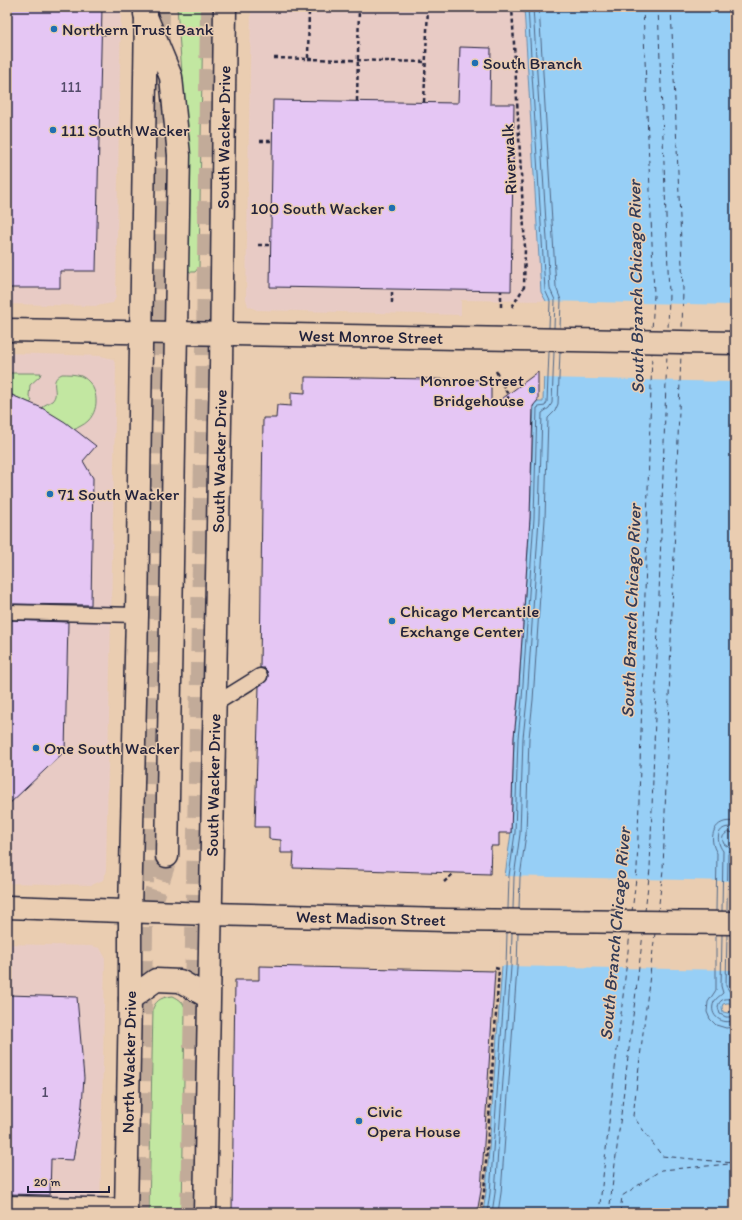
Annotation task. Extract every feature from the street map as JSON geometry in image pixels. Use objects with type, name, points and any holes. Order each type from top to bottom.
[{"type":"main road","name":"South Wacker Drive","points":[[210,914],[222,334],[225,7]]},
{"type":"main road","points":[[130,911],[137,615],[146,10]]},
{"type":"main road","points":[[146,10],[171,76],[179,155],[167,856]]},
{"type":"main road","name":"West Monroe Street","points":[[7,330],[735,343]]},
{"type":"main road","name":"West Madison Street","points":[[7,907],[210,914],[487,920],[735,923]]},
{"type":"main road","name":"North Wacker Drive","points":[[126,1210],[130,911]]},
{"type":"main road","points":[[205,1213],[210,914]]},
{"type":"main road","points":[[130,998],[156,980],[180,981],[208,997]]},
{"type":"lane","points":[[7,612],[137,615]]},
{"type":"lane","points":[[215,704],[260,676]]},
{"type":"lane","points":[[7,1203],[126,1210]]},
{"type":"path","points":[[308,59],[309,7]]},
{"type":"path","points":[[356,102],[359,7]]},
{"type":"path","points":[[424,102],[428,7]]},
{"type":"path","name":"Riverwalk","points":[[512,7],[525,248],[524,287],[512,307]]},
{"type":"path","points":[[102,34],[107,34]]},
{"type":"path","points":[[274,58],[426,62]]},
{"type":"path","points":[[260,141],[272,141]]},
{"type":"path","points":[[258,245],[271,245]]},
{"type":"path","points":[[392,290],[392,304]]},
{"type":"path","points":[[501,291],[501,307]]},
{"type":"path","points":[[496,371],[507,393],[511,410]]},
{"type":"path","points":[[444,882],[454,873]]},
{"type":"path","points":[[480,1213],[484,1192],[499,968],[496,968]]},
{"type":"shaded area","points":[[7,7],[121,7],[116,297],[113,303],[96,306],[7,304]]},
{"type":"shaded area","points":[[251,7],[524,7],[541,291],[546,301],[461,300],[461,315],[257,310],[248,306],[246,299]]},
{"type":"shaded area","points":[[7,353],[101,356],[113,359],[116,366],[106,870],[103,880],[92,885],[7,883]]},
{"type":"shaded area","points":[[7,944],[91,946],[100,948],[105,957],[100,1213],[7,1213]]},
{"type":"green space","points":[[177,7],[203,7],[199,267],[195,272],[190,272],[186,267],[188,152]]},
{"type":"green space","points":[[7,373],[41,373],[40,376],[30,385],[29,396],[32,401],[30,403],[7,393]]},
{"type":"green space","points":[[62,374],[79,375],[87,380],[94,390],[96,397],[95,410],[92,416],[74,430],[42,408],[54,398],[55,380]]},
{"type":"green space","points":[[173,996],[184,1004],[185,1009],[182,1213],[149,1213],[153,1008],[156,1002],[161,999]]},
{"type":"water","name":"South Branch Chicago River","points":[[524,7],[735,7],[735,851],[732,854],[730,986],[732,989],[735,989],[734,1213],[483,1213],[486,1192],[502,966],[505,876],[511,833],[514,737],[518,699],[530,518],[534,402],[543,402],[546,301],[541,292]],"holes":[[[730,1003],[732,1007],[731,1011],[728,1013],[723,1012],[723,1004]]]},
{"type":"pier","points":[[544,301],[735,305],[735,382],[542,378]]},
{"type":"pier","points":[[503,876],[733,881],[732,970],[500,966]]},
{"type":"pier","points":[[735,1125],[735,1209],[729,1209]]},
{"type":"building","name":"111 South Wacker","points":[[7,7],[102,7],[96,271],[60,271],[60,288],[7,288]]},
{"type":"building","name":"100 South Wacker","points":[[460,47],[491,48],[490,104],[514,104],[511,291],[270,287],[273,100],[458,103]]},
{"type":"building","name":"Chicago Mercantile Exchange Center","points":[[538,372],[538,400],[533,406],[530,518],[518,699],[514,737],[511,833],[499,833],[499,846],[491,846],[490,874],[293,868],[294,853],[281,853],[281,840],[269,839],[269,827],[255,827],[259,686],[267,680],[268,676],[267,671],[264,668],[260,668],[263,418],[276,418],[277,405],[291,406],[291,392],[305,393],[305,377],[491,380],[491,407]]},
{"type":"building","name":"71 South Wacker","points":[[7,393],[42,408],[65,422],[96,446],[83,461],[93,478],[91,605],[7,604]]},
{"type":"building","name":"One South Wacker","points":[[7,620],[68,622],[65,751],[7,806]]},
{"type":"building","name":"Civic Opera House","points":[[259,966],[495,971],[481,1191],[477,1213],[232,1213],[235,980],[259,980]]},
{"type":"building","points":[[7,995],[77,997],[84,1078],[82,1105],[73,1160],[51,1159],[50,1195],[7,1194]]},
{"type":"ferry route","points":[[643,7],[654,295],[652,331]]},
{"type":"ferry route","points":[[658,7],[669,294],[668,331]]},
{"type":"ferry route","points":[[671,7],[683,289],[682,332]]},
{"type":"ferry route","points":[[632,912],[637,870],[652,352]]},
{"type":"ferry route","points":[[645,911],[650,869],[667,352]]},
{"type":"ferry route","points":[[658,912],[663,870],[681,353]]},
{"type":"ferry route","points":[[599,1213],[630,933]]},
{"type":"ferry route","points":[[655,933],[633,1116],[662,1156],[733,1163]]},
{"type":"ferry route","points":[[609,1213],[643,934]]},
{"type":"ferry route","points":[[620,1213],[622,1196],[661,1170],[730,1164]]},
{"type":"tunnel","points":[[138,1213],[142,931],[154,378],[159,7]]},
{"type":"tunnel","points":[[191,1213],[207,348],[211,7]]},
{"type":"tunnel","points":[[149,911],[167,856]]},
{"type":"place","name":"Northern Trust Bank","points":[[54,29]]},
{"type":"place","name":"South Branch","points":[[475,63]]},
{"type":"place","name":"111 South Wacker","points":[[53,130]]},
{"type":"place","name":"100 South Wacker","points":[[392,208]]},
{"type":"place","name":"Monroe Street Bridgehouse","points":[[532,390]]},
{"type":"place","name":"71 South Wacker","points":[[50,494]]},
{"type":"place","name":"Chicago Mercantile Exchange Center","points":[[392,621]]},
{"type":"place","name":"One South Wacker","points":[[36,748]]},
{"type":"place","name":"Civic Opera House","points":[[359,1121]]}]
